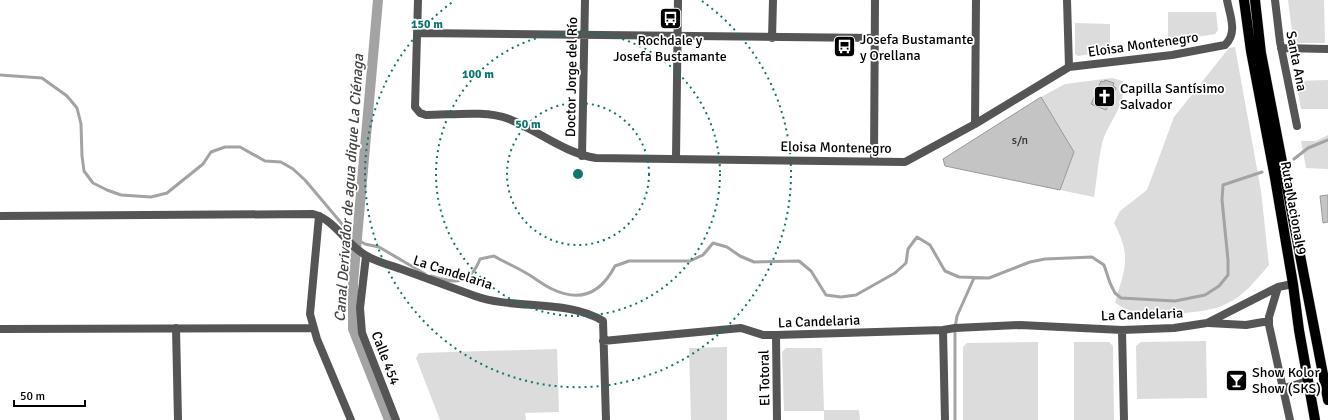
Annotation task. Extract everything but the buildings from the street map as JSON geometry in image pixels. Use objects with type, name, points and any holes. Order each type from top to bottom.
[{"type":"main road","name":"Ruta Nacional 9","points":[[1244,0],[1251,51],[1293,284],[1298,330],[1315,420]]},
{"type":"main road","name":"Ruta Nacional 9","points":[[1254,0],[1261,53],[1328,399]]},
{"type":"street","points":[[418,0],[416,33],[874,38]]},
{"type":"street","name":"Doctor Jorge del Río","points":[[582,156],[585,0]]},
{"type":"street","points":[[676,158],[678,0]]},
{"type":"street","points":[[772,38],[773,0]]},
{"type":"street","points":[[874,160],[875,0]]},
{"type":"street","points":[[975,124],[976,0]]},
{"type":"street","points":[[1067,0],[1069,67]]},
{"type":"street","name":"Eloisa Montenegro","points":[[416,33],[415,107],[420,113],[426,115],[492,115],[509,119],[582,156],[596,158],[874,160],[905,162],[975,124],[1069,67],[1172,55],[1225,45],[1231,39],[1233,32],[1227,0]]},
{"type":"street","name":"Santa Ana","points":[[1275,0],[1281,48],[1297,126]]},
{"type":"street","points":[[1281,48],[1328,48]]},
{"type":"street","points":[[0,216],[305,214],[319,216],[328,220],[343,237],[366,256]]},
{"type":"street","points":[[319,216],[310,314],[312,328],[351,420]]},
{"type":"street","name":"La Candelaria","points":[[366,256],[477,296],[572,310],[595,316],[603,321],[603,341],[734,328],[741,328],[763,335],[776,335],[1020,326],[1122,330],[1174,328],[1207,323],[1278,287],[1293,284]]},
{"type":"street","name":"Calle 454","points":[[366,256],[360,308],[362,333],[396,420]]},
{"type":"street","points":[[1278,287],[1269,321],[1290,420]]},
{"type":"street","points":[[1207,323],[1246,325],[1269,321]]},
{"type":"street","points":[[176,328],[178,420]]},
{"type":"street","points":[[0,330],[312,328]]},
{"type":"street","points":[[944,330],[945,420]]},
{"type":"street","points":[[1122,330],[1124,420]]},
{"type":"street","name":"El Totoral","points":[[776,335],[777,420]]},
{"type":"street","points":[[603,341],[606,420]]},
{"type":"street","points":[[1284,388],[1308,381]]},
{"type":"shaded area","points":[[1288,0],[1324,0],[1325,43],[1296,43],[1293,39]]},
{"type":"shaded area","points":[[1168,12],[1216,12],[1218,30],[1215,34],[1168,42]]},
{"type":"shaded area","points":[[1075,23],[1110,24],[1110,51],[1078,56],[1075,54]]},
{"type":"shaded area","points":[[1235,47],[1261,191],[1269,265],[1238,297],[1217,307],[1194,312],[1168,314],[1130,311],[1115,303],[1122,281],[1125,254],[1120,235],[1114,223],[1120,211],[1147,190],[1174,117],[1229,48]]},
{"type":"shaded area","points":[[1112,78],[1123,81],[1122,98],[1120,106],[1102,144],[1094,197],[1060,190],[1074,152],[1041,97],[1065,84]]},
{"type":"shaded area","points":[[1328,80],[1328,109],[1301,109],[1296,81]]},
{"type":"shaded area","points":[[1328,135],[1328,169],[1306,168],[1301,141],[1316,141]]},
{"type":"shaded area","points":[[1206,341],[1207,398],[1137,399],[1136,346],[1141,342]]},
{"type":"shaded area","points":[[1038,342],[1038,420],[963,420],[963,347],[967,343]]},
{"type":"shaded area","points":[[1074,342],[1109,342],[1113,346],[1114,420],[1074,420]]},
{"type":"shaded area","points":[[727,347],[727,420],[691,420],[689,348]]},
{"type":"shaded area","points":[[786,348],[822,348],[824,410],[859,410],[860,420],[824,420],[824,411],[784,411],[782,352]]},
{"type":"shaded area","points":[[557,349],[559,412],[525,413],[526,420],[440,420],[416,358],[419,353]]},
{"type":"waterway","name":"Canal Derivador de agua dique La Ciénaga","points":[[378,0],[353,283],[353,329],[389,420]]},
{"type":"waterway","points":[[0,75],[42,78],[67,96],[77,108],[81,124],[84,171],[93,183],[107,190],[121,195],[151,197],[167,193],[203,164],[211,152],[225,147],[240,147],[265,161],[281,162],[293,169],[305,180],[353,237],[365,244],[379,247],[425,274]]},
{"type":"waterway","points":[[1294,159],[1308,148],[1328,140]]},
{"type":"waterway","points":[[431,276],[454,281],[461,280],[472,274],[480,259],[494,256],[529,275],[545,286],[562,293],[581,295],[597,289],[615,266],[629,261],[690,261],[703,255],[713,243],[727,247],[740,256],[754,262],[799,261],[811,271],[826,295],[841,297],[856,295],[895,273],[906,263],[908,249],[917,237],[930,245],[945,271],[959,277],[989,278],[1030,262],[1045,259],[1092,257],[1104,265],[1115,293],[1121,298],[1175,301],[1205,295],[1219,286],[1228,275],[1222,200],[1223,185],[1262,172]]},
{"type":"waterway","points":[[955,420],[955,328],[957,316],[974,278]]},
{"type":"place","name":"Rochdale y Josefa Bustamante","points":[[670,18]]},
{"type":"place","name":"Josefa Bustamante y Orellana","points":[[845,47]]},
{"type":"place","name":"Capilla Santísimo Salvador","points":[[1104,96]]},
{"type":"place","name":"Show Kolor Show (SKS)","points":[[1236,380]]}]
